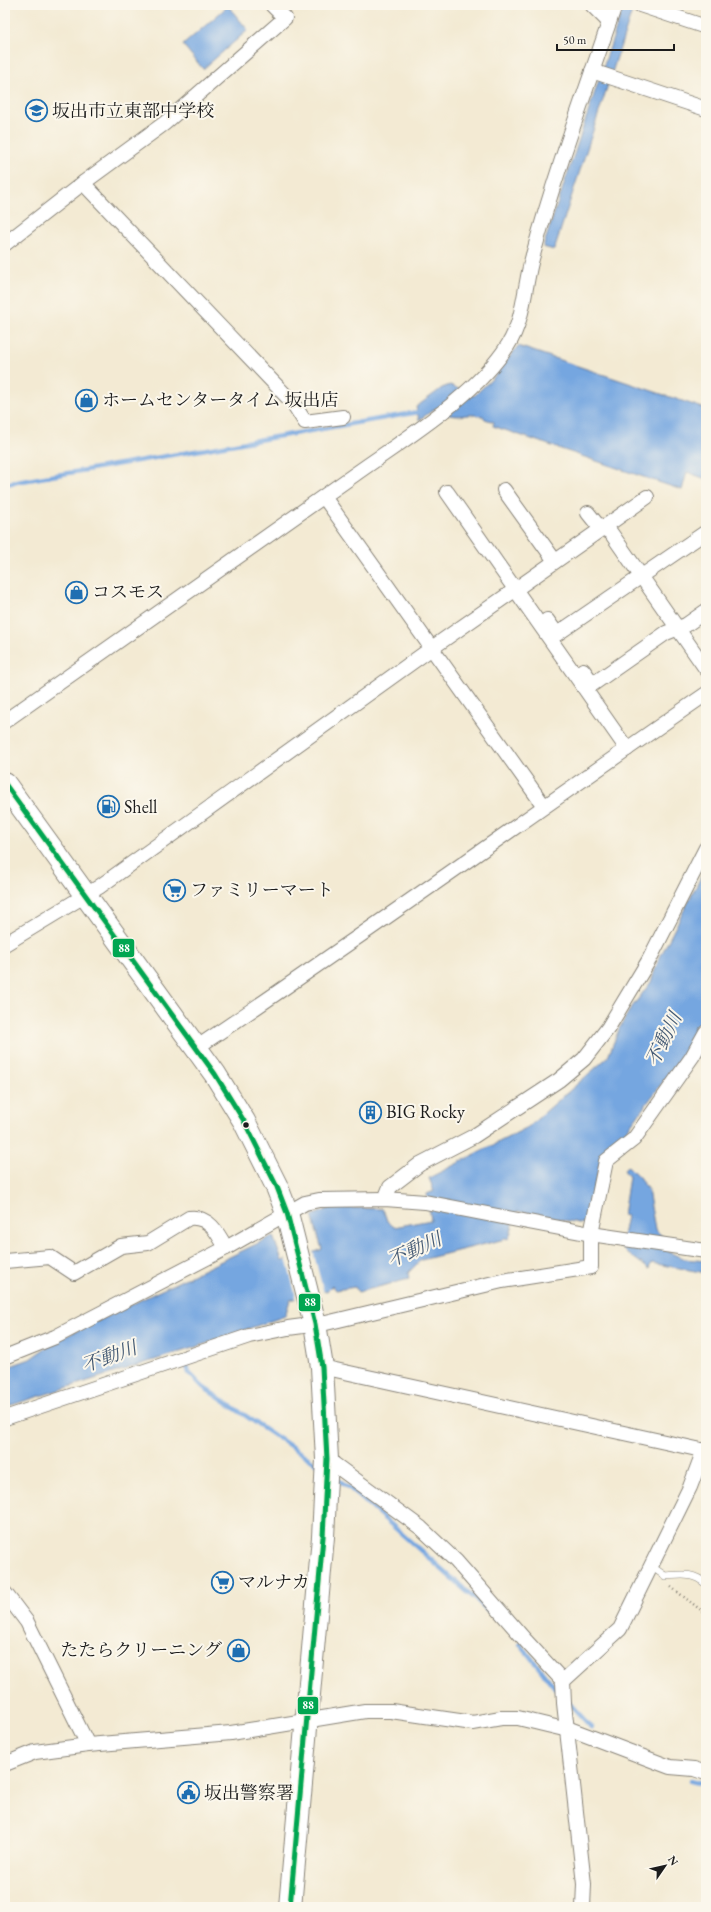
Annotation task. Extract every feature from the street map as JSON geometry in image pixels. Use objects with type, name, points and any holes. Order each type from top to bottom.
[{"type":"main road","points":[[5,784],[215,1074],[244,1121],[277,1187],[287,1213],[316,1324],[322,1367],[327,1468],[323,1537],[290,1907]]},
{"type":"street","points":[[5,244],[83,183],[165,122],[285,18],[272,5]]},
{"type":"street","points":[[592,5],[609,22]]},
{"type":"street","points":[[5,721],[324,497],[468,391],[485,374],[507,347],[518,329],[532,257],[558,172],[596,72],[615,5]]},
{"type":"street","points":[[640,5],[706,27]]},
{"type":"street","points":[[596,72],[706,109]]},
{"type":"street","points":[[83,183],[293,403],[305,422],[344,417]]},
{"type":"street","points":[[504,490],[555,561]]},
{"type":"street","points":[[447,492],[518,587],[627,749]]},
{"type":"street","points":[[324,497],[544,806]]},
{"type":"street","points":[[5,944],[86,895],[432,648],[647,497]]},
{"type":"street","points":[[588,513],[596,523],[611,533],[706,669]]},
{"type":"street","points":[[557,634],[706,532]]},
{"type":"street","points":[[518,587],[557,634],[593,684],[666,633],[686,625],[706,612]]},
{"type":"street","points":[[196,1048],[408,903],[544,806],[706,694]]},
{"type":"street","points":[[384,1199],[390,1187],[420,1164],[487,1127],[559,1080],[584,1059],[608,1028],[650,960],[706,848]]},
{"type":"street","points":[[5,1418],[249,1336],[288,1328],[326,1323],[502,1281],[591,1267],[591,1234],[606,1161],[634,1139],[692,1057],[706,1032]]},
{"type":"street","points":[[5,1357],[55,1337],[226,1248],[305,1203],[319,1200],[384,1199],[425,1202],[591,1234],[706,1251]]},
{"type":"street","points":[[5,1261],[46,1257],[56,1260],[70,1272],[74,1273],[121,1246],[148,1243],[189,1218],[196,1217],[203,1219],[217,1232],[226,1248]]},
{"type":"street","points":[[322,1367],[705,1451],[690,1487],[620,1629],[564,1692]]},
{"type":"street","points":[[327,1468],[421,1528],[456,1560],[526,1641],[564,1692],[584,1884],[583,1907]]},
{"type":"street","points":[[5,1593],[27,1622],[88,1746]]},
{"type":"street","points":[[5,1764],[35,1752],[231,1733],[366,1711],[391,1711],[473,1723],[501,1718],[518,1718],[567,1729],[670,1767],[694,1769],[706,1773]]},
{"type":"lane","points":[[651,1566],[665,1576],[687,1574],[701,1579],[706,1584]]},
{"type":"path","points":[[665,1576],[668,1585],[706,1614]]},
{"type":"water","points":[[624,5],[634,5],[554,250],[543,247]]},
{"type":"water","points":[[228,6],[248,30],[203,69],[183,45]]},
{"type":"water","points":[[518,346],[706,409],[706,479],[687,472],[682,490],[493,426],[494,422],[485,419],[483,416],[451,415],[436,408],[419,420],[416,407],[442,388],[450,385],[474,396],[494,377]]},
{"type":"water","name":"不動川","points":[[706,867],[706,1015],[688,1049],[623,1135],[602,1156],[584,1224],[517,1211],[509,1238],[421,1260],[408,1273],[409,1279],[358,1292],[355,1287],[336,1290],[332,1286],[327,1291],[290,1300],[285,1316],[199,1346],[5,1407],[5,1368],[30,1359],[54,1342],[273,1236],[282,1261],[318,1251],[322,1249],[312,1216],[332,1207],[383,1209],[387,1221],[394,1227],[431,1220],[427,1194],[434,1191],[429,1178],[528,1127],[608,1057],[619,1029],[629,1011],[651,982],[658,961]]},
{"type":"water","points":[[628,1166],[639,1177],[648,1190],[655,1229],[663,1237],[669,1252],[684,1259],[706,1261],[706,1273],[651,1263],[649,1269],[626,1252],[621,1246],[627,1216],[623,1215],[629,1177],[624,1170]]},
{"type":"pier","points":[[313,1251],[324,1293],[297,1301],[286,1258]]},
{"type":"waterway","points":[[5,484],[419,412],[423,410]]},
{"type":"waterway","points":[[185,1360],[189,1373],[203,1387],[320,1466]]},
{"type":"waterway","points":[[333,1476],[351,1489],[498,1619]]},
{"type":"waterway","points":[[520,1644],[560,1694]]},
{"type":"waterway","points":[[568,1702],[591,1727]]},
{"type":"waterway","points":[[691,1780],[706,1784]]},
{"type":"transit line","name":"88","points":[[5,784],[215,1074],[244,1121],[277,1187],[287,1213],[315,1324],[322,1367],[327,1459],[323,1537],[290,1907]]},
{"type":"place","name":"坂出市立東部中学校","points":[[37,111]]},
{"type":"place","name":"ホームセンタータイム 坂出店","points":[[86,400]]},
{"type":"place","name":"コスモス","points":[[76,592]]},
{"type":"place","name":"Shell","points":[[108,807]]},
{"type":"place","name":"ファミリーマート","points":[[174,890]]},
{"type":"place","name":"BIG Rocky","points":[[371,1112]]},
{"type":"place","name":"マルナカ","points":[[222,1582]]},
{"type":"place","name":"たたらクリーニング","points":[[238,1650]]},
{"type":"place","name":"坂出警察署","points":[[188,1793]]}]
